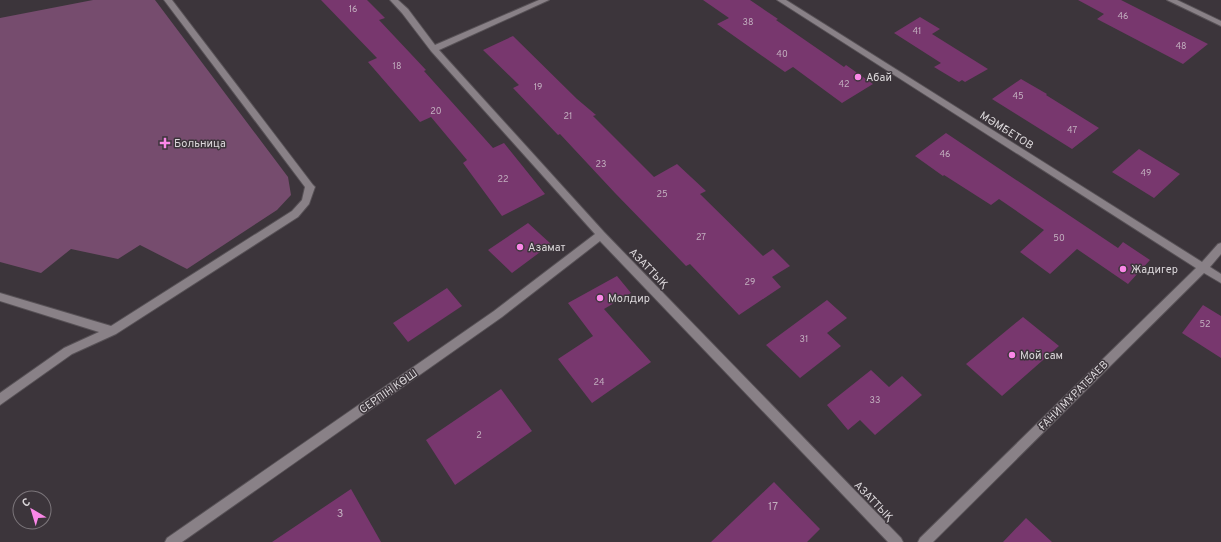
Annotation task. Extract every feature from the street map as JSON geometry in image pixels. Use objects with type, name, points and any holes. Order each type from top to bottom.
[{"type":"street","points":[[0,400],[68,351],[112,331],[295,214],[306,201],[310,187],[168,0]]},
{"type":"street","name":"АЗАТТЫҚ","points":[[394,0],[405,11],[434,48],[601,235],[897,542]]},
{"type":"street","points":[[434,48],[545,0]]},
{"type":"street","name":"МӘМБЕТОВ","points":[[780,0],[1221,279]]},
{"type":"street","points":[[1171,0],[1221,24]]},
{"type":"street","name":"СЕРПІН КӨШ","points":[[171,542],[498,314],[601,235]]},
{"type":"street","name":"ҒАНИ МҰРАТБАЕВ","points":[[924,542],[1203,268],[1221,247]]},
{"type":"street","points":[[0,297],[112,331]]},
{"type":"shaded area","points":[[93,0],[155,0],[288,177],[291,195],[277,210],[187,269],[140,245],[118,259],[71,249],[41,273],[0,262],[0,18]]},
{"type":"building","points":[[321,0],[367,0],[385,18],[379,20],[426,70],[424,71],[493,148],[504,143],[545,194],[502,216],[463,163],[467,160],[431,117],[420,122],[368,62],[377,58]]},
{"type":"building","points":[[703,0],[750,0],[844,67],[846,65],[873,84],[842,103],[793,67],[785,72],[717,24],[729,18]]},
{"type":"building","points":[[1078,0],[1121,0],[1208,44],[1183,64],[1097,19],[1104,14]]},
{"type":"building","points":[[920,17],[940,29],[932,34],[988,69],[965,82],[962,80],[959,82],[934,67],[941,63],[894,33]]},
{"type":"building","points":[[513,36],[577,99],[596,115],[593,116],[654,177],[677,164],[706,191],[700,194],[763,256],[773,249],[790,266],[772,277],[781,287],[739,315],[690,264],[686,266],[560,134],[558,135],[513,88],[519,85],[483,50]]},
{"type":"building","points":[[1021,79],[1099,128],[1072,149],[992,99]]},
{"type":"building","points":[[946,133],[1118,248],[1123,242],[1150,260],[1128,284],[1077,249],[1050,274],[1020,252],[1044,230],[999,199],[991,205],[944,175],[943,176],[915,156]]},
{"type":"building","points":[[1139,149],[1180,174],[1154,198],[1112,172]]},
{"type":"building","name":"Азамат","points":[[528,223],[551,244],[512,273],[488,250]]},
{"type":"building","points":[[617,276],[631,293],[604,309],[651,362],[592,403],[558,359],[593,336],[568,303]]},
{"type":"building","points":[[447,288],[462,306],[408,342],[393,323]]},
{"type":"building","points":[[827,300],[847,318],[827,333],[841,346],[800,378],[766,345]]},
{"type":"building","points":[[1203,305],[1221,316],[1221,358],[1182,333]]},
{"type":"building","name":"Мой сам","points":[[1023,317],[1059,346],[1002,396],[966,364]]},
{"type":"building","points":[[871,370],[889,387],[902,376],[922,395],[875,435],[860,420],[848,430],[827,405]]},
{"type":"building","points":[[501,389],[532,431],[455,485],[426,440]]},
{"type":"building","points":[[774,482],[820,529],[807,542],[711,542]]},
{"type":"building","points":[[351,489],[381,542],[272,542]]},
{"type":"building","points":[[1026,518],[1052,542],[1003,542]]},
{"type":"place","name":"Абай","points":[[858,77]]},
{"type":"place","name":"Больница","points":[[165,143]]},
{"type":"place","name":"Азамат","points":[[520,247]]},
{"type":"place","name":"Жадигер","points":[[1123,269]]},
{"type":"place","name":"Молдир","points":[[600,298]]},
{"type":"place","name":"Мой сам","points":[[1012,355]]}]
